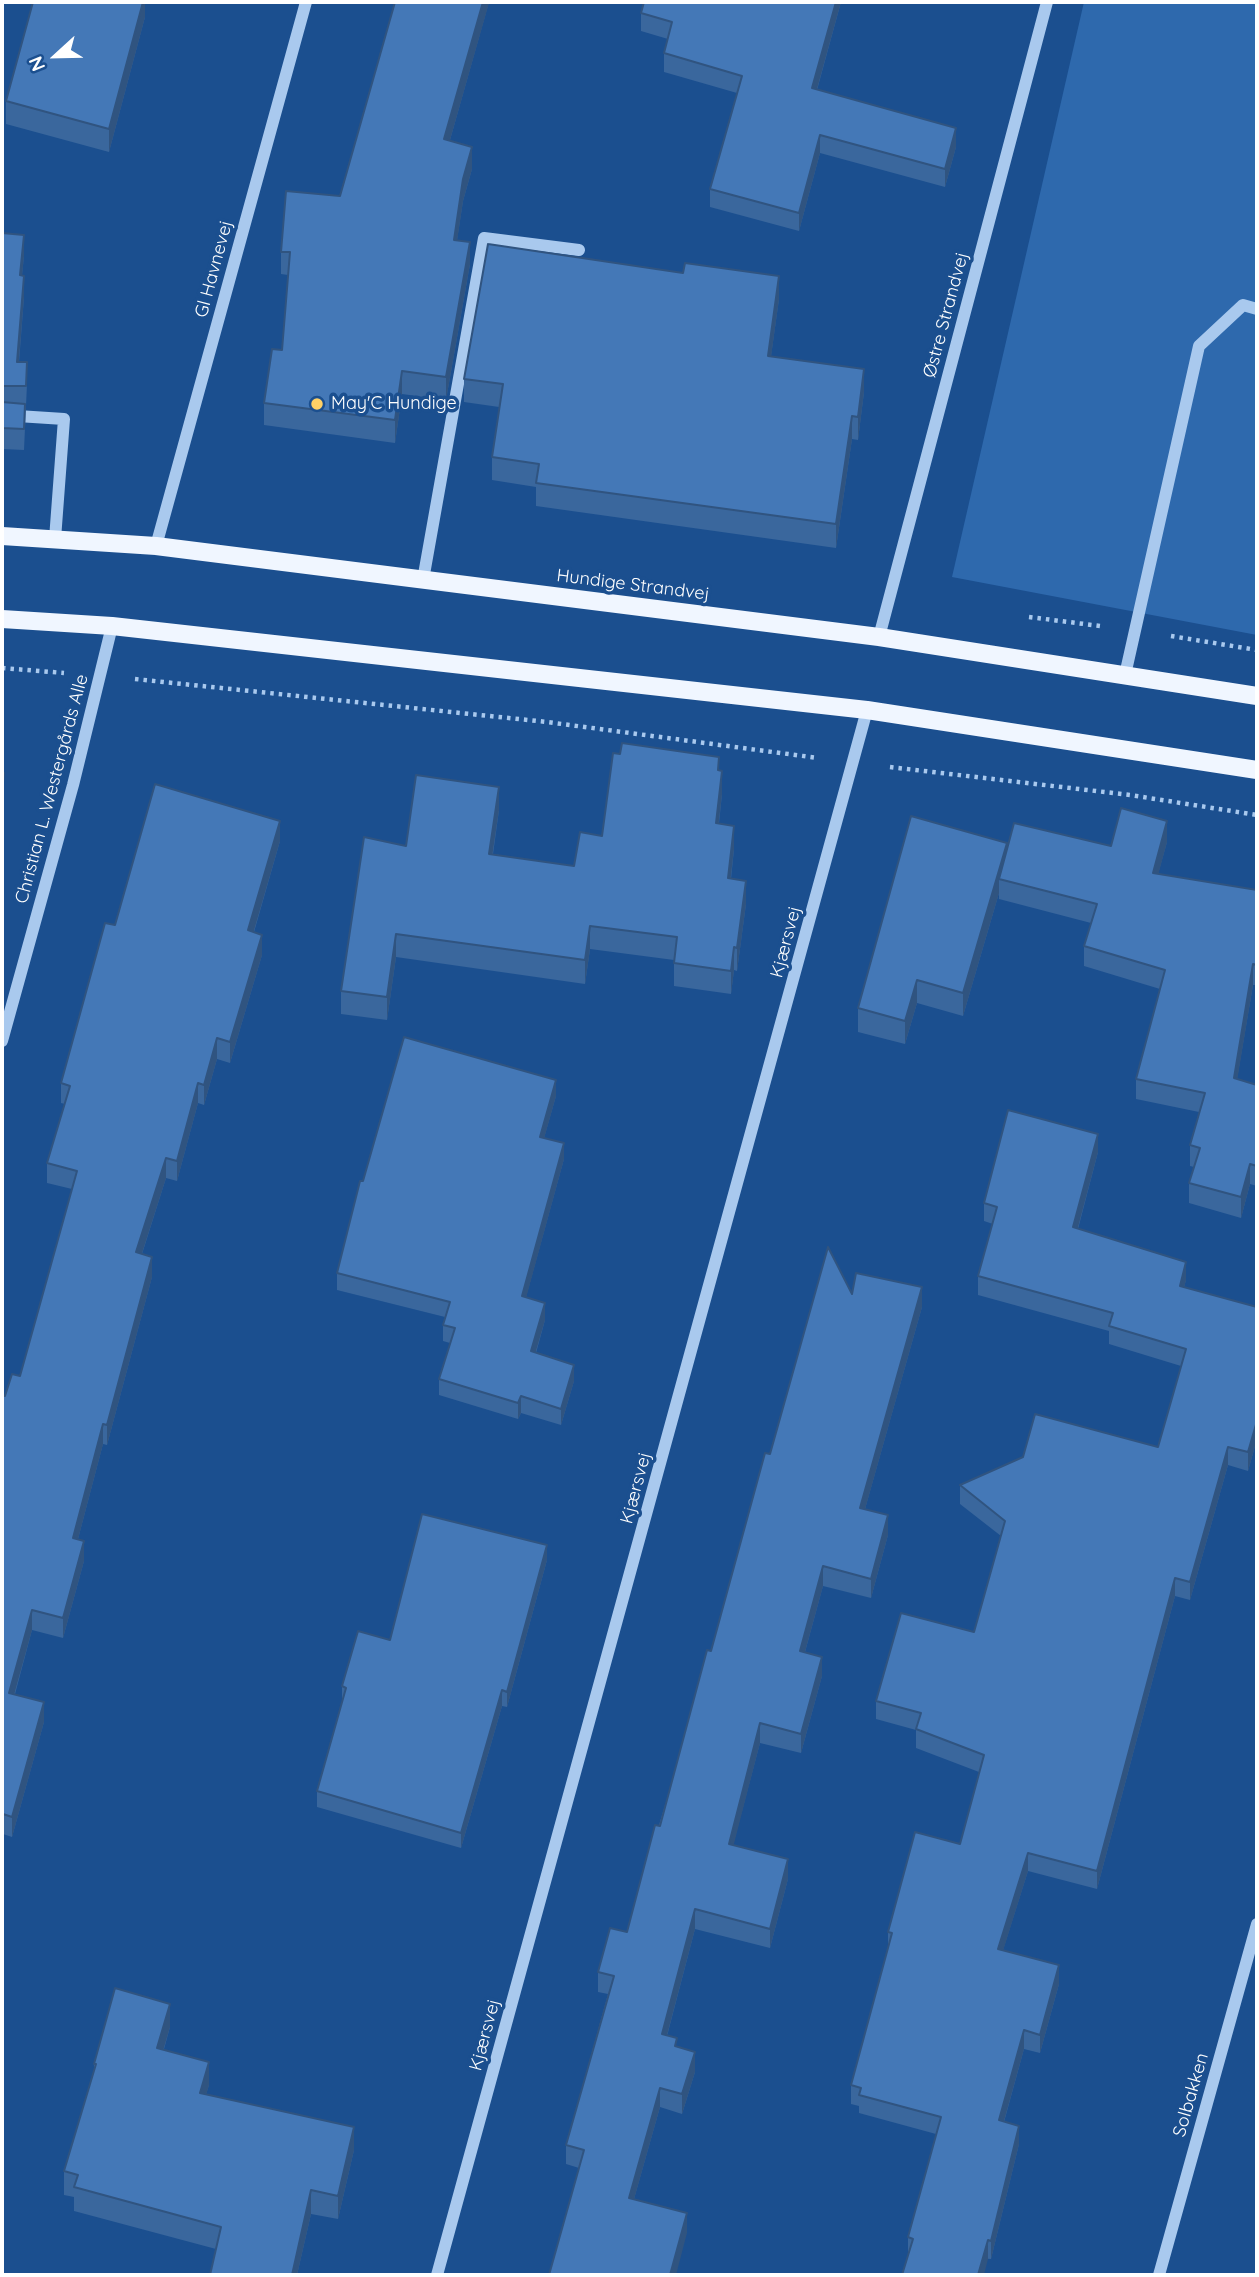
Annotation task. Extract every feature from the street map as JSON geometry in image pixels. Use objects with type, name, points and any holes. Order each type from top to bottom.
[{"type":"main road","name":"Hundige Strandvej","points":[[2,536],[156,546],[879,637],[1257,696]]},
{"type":"main road","points":[[2,619],[111,626],[867,710],[1257,770]]},
{"type":"street","name":"Gl Havnevej","points":[[156,546],[306,2]]},
{"type":"street","name":"Østre Strandvej","points":[[879,637],[1047,2]]},
{"type":"street","points":[[423,580],[484,238],[579,250]]},
{"type":"street","points":[[1125,675],[1199,346],[1243,305],[1257,309]]},
{"type":"street","points":[[2,415],[64,419],[55,539]]},
{"type":"street","name":"Christian L. Westergårds Alle","points":[[2,1041],[73,785],[111,626]]},
{"type":"street","name":"Kjærsvej","points":[[437,2275],[867,710]]},
{"type":"street","name":"Solbakken","points":[[1159,2275],[1257,1924]]},
{"type":"path","points":[[2,668],[547,722],[854,763],[1130,795],[1257,815]]},
{"type":"shaded area","points":[[1084,2],[1257,2],[1257,635],[952,577]]},
{"type":"building","points":[[33,2],[143,2],[109,129],[6,101]]},
{"type":"building","points":[[395,2],[483,2],[444,139],[472,147],[463,179],[454,240],[470,242],[446,377],[402,371],[395,420],[264,403],[272,349],[282,350],[290,252],[281,252],[286,191],[340,196]]},
{"type":"building","points":[[644,2],[836,2],[812,88],[956,128],[945,169],[820,135],[799,213],[710,189],[742,76],[664,53],[672,22],[641,13]]},
{"type":"building","points":[[2,233],[24,235],[20,275],[24,276],[17,362],[27,362],[26,386],[2,386]]},
{"type":"building","points":[[488,244],[683,273],[685,263],[779,276],[768,356],[864,369],[858,417],[852,416],[836,524],[536,483],[539,464],[492,457],[503,384],[464,379]]},
{"type":"building","points":[[2,402],[25,404],[24,429],[2,428]]},
{"type":"building","points":[[622,743],[719,757],[718,770],[722,771],[716,823],[734,826],[728,878],[746,881],[737,948],[734,947],[731,971],[674,963],[677,937],[590,926],[585,960],[396,934],[387,997],[341,991],[364,837],[406,846],[416,775],[499,787],[489,854],[574,866],[580,832],[602,836],[613,753],[620,754]]},
{"type":"building","points":[[155,784],[280,821],[248,930],[262,935],[230,1042],[217,1038],[204,1085],[198,1083],[177,1161],[166,1158],[136,1252],[152,1257],[107,1425],[103,1424],[73,1538],[84,1541],[63,1618],[32,1610],[9,1693],[44,1702],[12,1817],[3,1814],[2,1819],[2,1395],[5,1396],[12,1374],[20,1376],[77,1171],[47,1163],[70,1086],[61,1083],[105,923],[115,925]]},
{"type":"building","points":[[1121,808],[1167,821],[1153,873],[1257,890],[1257,965],[1253,964],[1234,1078],[1257,1085],[1257,1166],[1250,1164],[1241,1197],[1189,1183],[1200,1148],[1190,1145],[1205,1093],[1136,1079],[1165,970],[1084,946],[1097,904],[999,879],[1014,823],[1111,846]]},
{"type":"building","points":[[911,816],[1007,843],[963,993],[917,980],[905,1021],[858,1008]]},
{"type":"building","points":[[404,1037],[556,1080],[540,1137],[564,1143],[522,1296],[545,1303],[531,1351],[574,1365],[561,1409],[521,1396],[518,1403],[439,1379],[455,1328],[443,1325],[450,1302],[337,1273],[360,1181],[363,1181]]},
{"type":"building","points":[[1008,1110],[1098,1134],[1073,1227],[1186,1262],[1180,1286],[1257,1307],[1257,1421],[1248,1452],[1228,1447],[1190,1582],[1175,1578],[1097,1871],[1028,1853],[998,1949],[1059,1965],[1040,2035],[1024,2030],[999,2120],[1019,2126],[991,2241],[988,2240],[978,2275],[902,2275],[913,2239],[908,2237],[941,2117],[859,2095],[861,2088],[851,2085],[892,1933],[888,1932],[915,1832],[960,1844],[984,1755],[916,1729],[921,1713],[876,1701],[901,1613],[974,1632],[1005,1521],[960,1485],[1023,1457],[1035,1414],[1158,1447],[1186,1349],[1109,1326],[1113,1313],[978,1276],[997,1207],[984,1203]]},
{"type":"building","points":[[828,1247],[852,1294],[856,1273],[922,1287],[860,1508],[888,1515],[871,1579],[823,1566],[800,1651],[822,1657],[801,1734],[760,1723],[729,1844],[788,1859],[770,1929],[695,1909],[662,2034],[677,2038],[675,2046],[695,2052],[682,2094],[660,2088],[629,2198],[687,2213],[670,2275],[549,2275],[584,2150],[566,2145],[614,1976],[598,1972],[610,1928],[627,1932],[655,1825],[660,1826],[707,1650],[711,1651],[765,1453],[770,1454]]},
{"type":"building","points":[[422,1514],[547,1545],[507,1692],[502,1690],[461,1833],[317,1791],[346,1688],[342,1686],[358,1631],[390,1640]]},
{"type":"building","points":[[115,1988],[170,2004],[157,2048],[209,2062],[200,2093],[354,2127],[338,2196],[311,2190],[292,2275],[210,2275],[221,2227],[74,2187],[78,2175],[64,2171],[96,2064]]},
{"type":"place","name":"May'C Hundige","points":[[317,404]]}]
